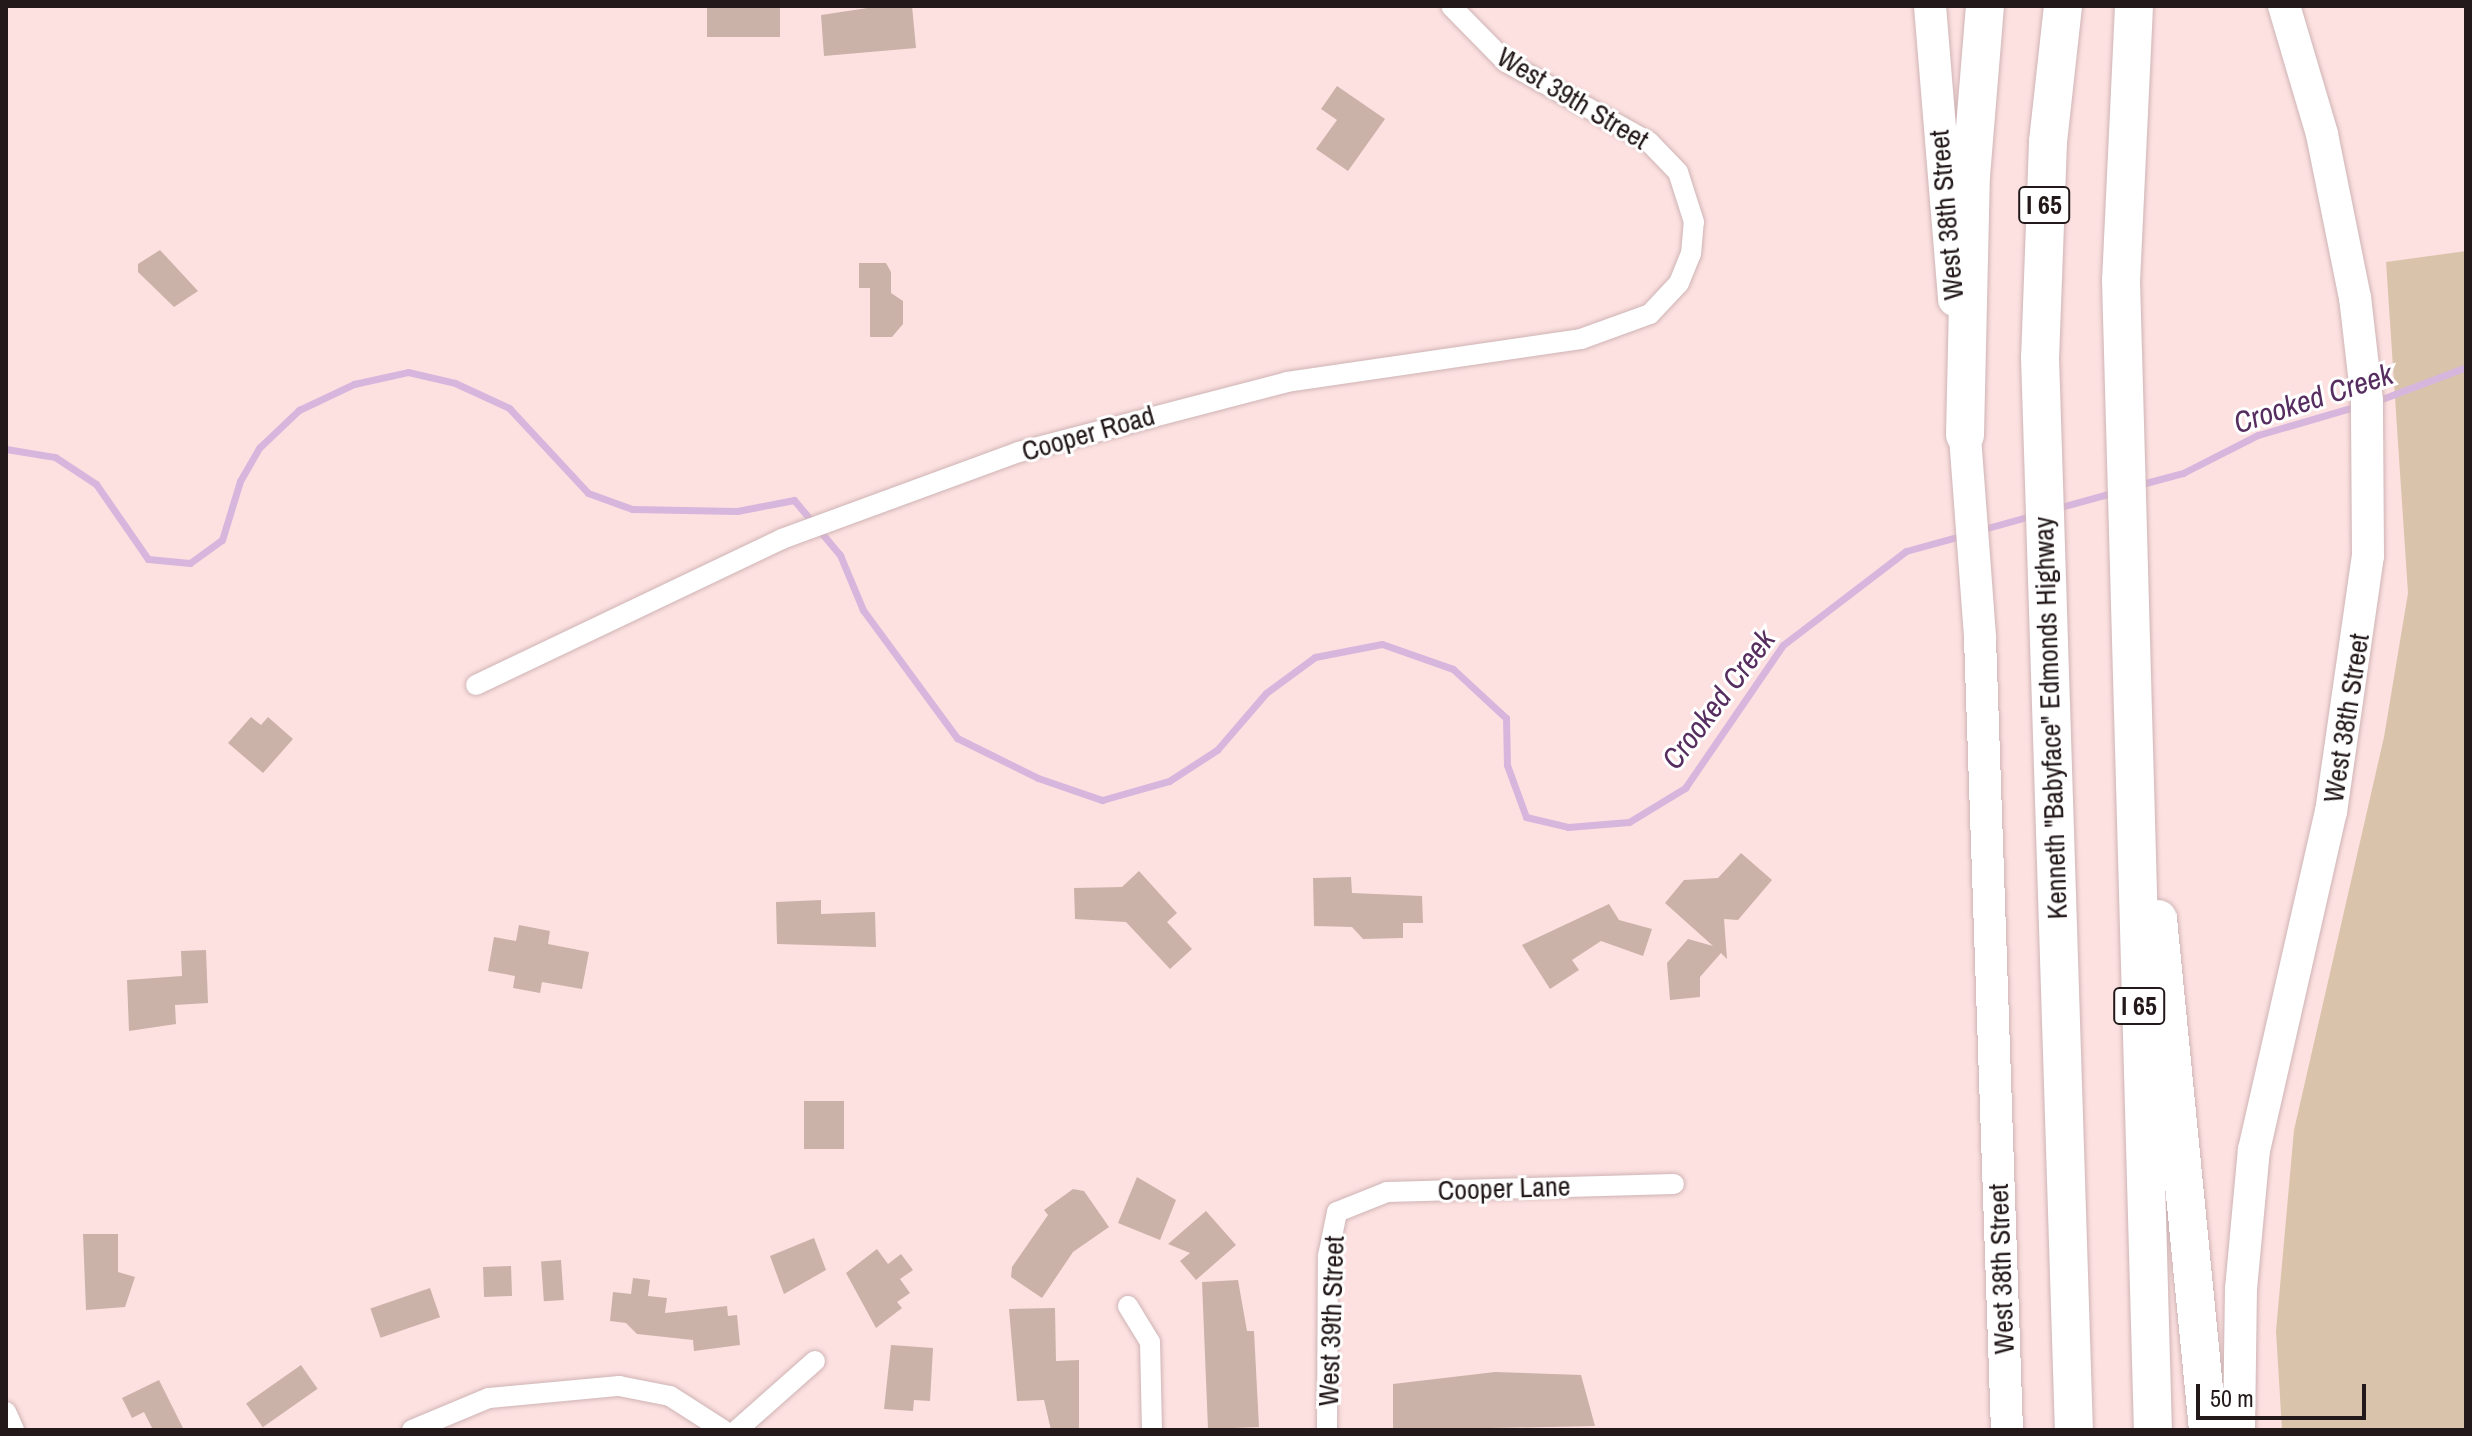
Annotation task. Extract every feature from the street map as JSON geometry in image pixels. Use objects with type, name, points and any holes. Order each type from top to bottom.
[{"type":"highway","points":[[1965,435],[1970,190],[1985,6]]},
{"type":"highway","name":"Kenneth \"Babyface\" Edmonds Highway","points":[[2063,6],[2042,250],[2041,406],[2074,1430]]},
{"type":"highway","name":"I 65","points":[[2134,6],[2121,217],[2123,377],[2138,771],[2153,1430]]},
{"type":"highway","points":[[2138,771],[2208,1430]]},
{"type":"main road","name":"West 38th Street","points":[[1930,6],[1980,638],[2007,1430]]},
{"type":"main road","name":"West 38th Street","points":[[2239,1430],[2241,1289],[2254,1150],[2351,704],[2368,505],[2355,298],[2322,134],[2284,6]]},
{"type":"street","name":"West 39th Street","points":[[1451,6],[1515,68],[1658,148],[1683,181],[1693,243]]},
{"type":"street","name":"Cooper Road","points":[[476,685],[782,539],[1019,452],[1209,400],[1388,364],[1603,334],[1659,307],[1679,283],[1693,243]]},
{"type":"street","name":"Cooper Lane","points":[[1337,1212],[1387,1192],[1674,1184]]},
{"type":"street","name":"West 39th Street","points":[[1327,1430],[1328,1256],[1337,1212]]},
{"type":"street","points":[[1128,1306],[1150,1342],[1152,1430]]},
{"type":"street","points":[[737,1430],[815,1361]]},
{"type":"street","points":[[412,1430],[489,1398],[619,1386],[670,1396],[723,1430]]},
{"type":"shaded area","points":[[2466,251],[2466,1430],[2282,1430],[2276,1331],[2294,1130],[2384,737],[2408,593],[2386,262]]},
{"type":"building","points":[[707,6],[780,6],[780,37],[707,37]]},
{"type":"building","points":[[881,6],[912,6],[916,48],[824,56],[821,15]]},
{"type":"building","points":[[1337,86],[1385,119],[1348,171],[1316,149],[1337,120],[1321,109]]},
{"type":"building","points":[[160,250],[198,291],[174,307],[138,272],[138,264]]},
{"type":"building","points":[[859,263],[886,263],[891,272],[891,293],[903,301],[903,324],[892,337],[870,337],[870,288],[859,288]]},
{"type":"building","points":[[251,717],[261,725],[268,717],[293,739],[263,773],[228,743]]},
{"type":"building","points":[[1741,853],[1772,880],[1738,920],[1724,919],[1727,959],[1721,953],[1700,977],[1700,997],[1670,1000],[1667,963],[1688,939],[1713,946],[1665,903],[1684,880],[1718,878]]},
{"type":"building","points":[[1139,871],[1177,913],[1167,922],[1192,949],[1170,969],[1126,922],[1075,919],[1074,888],[1122,887]]},
{"type":"building","points":[[1351,877],[1352,893],[1422,896],[1423,923],[1403,923],[1403,938],[1363,939],[1352,927],[1314,926],[1313,878]]},
{"type":"building","points":[[821,900],[821,914],[875,912],[876,947],[777,944],[776,902]]},
{"type":"building","points":[[1609,904],[1619,920],[1652,929],[1643,956],[1601,941],[1572,960],[1579,970],[1550,989],[1522,945]]},
{"type":"building","points":[[519,925],[550,931],[548,944],[589,952],[582,989],[542,982],[540,993],[513,988],[515,976],[488,971],[494,937],[516,941]]},
{"type":"building","points":[[206,950],[208,1003],[175,1005],[176,1024],[129,1031],[127,980],[182,976],[181,951]]},
{"type":"building","points":[[804,1101],[844,1101],[844,1149],[804,1149]]},
{"type":"building","points":[[1137,1177],[1176,1200],[1160,1240],[1118,1223]]},
{"type":"building","points":[[1073,1189],[1084,1191],[1109,1227],[1073,1252],[1042,1298],[1011,1277],[1012,1267],[1048,1215],[1044,1210]]},
{"type":"building","points":[[1206,1211],[1236,1245],[1196,1280],[1180,1261],[1190,1253],[1168,1244]]},
{"type":"building","points":[[83,1234],[118,1234],[118,1272],[135,1277],[125,1307],[86,1310]]},
{"type":"building","points":[[814,1238],[826,1270],[784,1294],[770,1256]]},
{"type":"building","points":[[877,1249],[888,1264],[901,1254],[913,1270],[900,1279],[910,1293],[897,1302],[902,1308],[876,1328],[846,1273]]},
{"type":"building","points":[[561,1260],[564,1300],[544,1301],[541,1261]]},
{"type":"building","points":[[511,1266],[512,1296],[484,1297],[483,1267]]},
{"type":"building","points":[[633,1278],[650,1280],[648,1296],[667,1298],[665,1313],[727,1306],[728,1316],[737,1315],[740,1345],[694,1351],[693,1340],[637,1334],[626,1323],[610,1321],[613,1292],[631,1294]]},
{"type":"building","points":[[1238,1280],[1247,1331],[1254,1331],[1259,1427],[1208,1429],[1202,1282]]},
{"type":"building","points":[[430,1288],[440,1317],[381,1338],[370,1309]]},
{"type":"building","points":[[1055,1308],[1056,1361],[1079,1360],[1079,1430],[1051,1430],[1044,1400],[1017,1401],[1009,1309]]},
{"type":"building","points":[[891,1345],[933,1348],[930,1401],[914,1400],[913,1411],[884,1409]]},
{"type":"building","points":[[301,1365],[318,1389],[263,1427],[246,1403]]},
{"type":"building","points":[[1495,1372],[1581,1375],[1595,1426],[1393,1430],[1393,1384]]},
{"type":"building","points":[[159,1380],[184,1430],[153,1430],[144,1412],[132,1418],[122,1398]]},
{"type":"waterway","name":"Crooked Creek","points":[[2374,402],[2466,367]]},
{"type":"waterway","name":"Crooked Creek","points":[[6,449],[55,457],[96,484],[148,559],[190,563],[222,540],[240,481],[260,447],[299,410],[354,384],[408,372],[455,383],[509,408],[588,493],[632,509],[737,511],[794,500],[840,555],[863,610],[957,738],[1038,778],[1102,800],[1169,781],[1217,750],[1266,693],[1315,657],[1382,644],[1453,669],[1506,718],[1507,765],[1526,817],[1568,827],[1629,822],[1685,788],[1783,645],[1906,551],[1964,535]]},
{"type":"waterway","name":"Crooked Creek","points":[[2138,485],[2183,473],[2258,435],[2358,406]]},
{"type":"waterway","name":"Crooked Creek","points":[[2057,508],[2115,492]]},
{"type":"waterway","name":"Crooked Creek","points":[[1980,530],[2034,515]]}]
